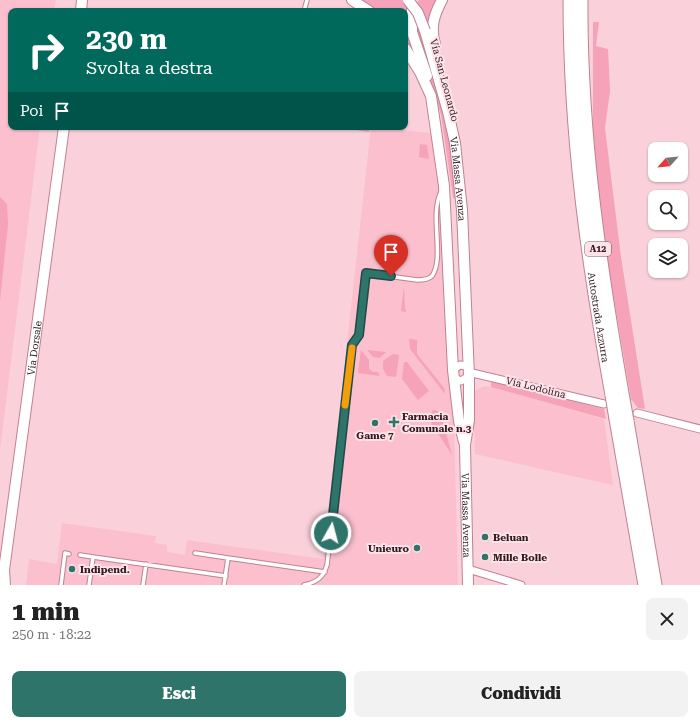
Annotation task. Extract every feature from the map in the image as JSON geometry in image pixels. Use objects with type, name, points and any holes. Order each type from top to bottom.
[{"type":"highway","name":"Autostrada Azzurra","points":[[570,0],[578,99]]},
{"type":"highway","name":"Autostrada Azzurra","points":[[581,0],[578,99],[579,182],[594,295],[613,399],[621,420],[655,585]]},
{"type":"highway","name":"Autostrada Azzurra","points":[[621,420],[645,585]]},
{"type":"main road","points":[[352,0],[364,8]]},
{"type":"main road","name":"Via San Leonardo","points":[[442,0],[434,16],[432,34],[454,111],[461,145],[465,186],[462,210]]},
{"type":"main road","name":"Via San Leonardo","points":[[412,2],[412,32],[428,81],[431,96]]},
{"type":"main road","name":"Via Massa Avenza","points":[[412,2],[425,31],[448,112],[455,143],[462,210],[469,420],[466,445],[468,585]]},
{"type":"main road","name":"Via Massa Avenza","points":[[408,53],[420,72],[431,96],[444,186],[454,374],[459,421],[466,445]]},
{"type":"main road","name":"Via Dorsale","points":[[5,585],[6,576],[2,573],[64,130]]},
{"type":"street","points":[[460,365],[468,371],[461,381],[454,374],[460,365]]},
{"type":"street","name":"Via Lodolina","points":[[468,371],[613,399]]},
{"type":"street","points":[[637,413],[700,429]]},
{"type":"street","points":[[468,569],[522,585]]},
{"type":"lane","points":[[304,585],[314,582],[325,572],[327,565],[352,345],[359,335],[366,273],[417,280],[426,280],[431,276],[436,262],[436,214],[438,198],[444,186]]},
{"type":"lane","points":[[61,585],[65,553],[69,554]]},
{"type":"lane","points":[[196,553],[325,572]]},
{"type":"lane","points":[[80,555],[226,576]]},
{"type":"lane","points":[[89,585],[93,557]]},
{"type":"lane","points":[[224,585],[228,558]]},
{"type":"lane","points":[[143,585],[146,564]]},
{"type":"shaded area","points":[[0,0],[56,0],[55,8],[8,8],[8,130],[40,130],[0,450]]},
{"type":"shaded area","points":[[360,0],[405,0],[408,4],[417,57],[408,46],[408,8],[371,8]]},
{"type":"shaded area","points":[[419,0],[438,0],[429,29],[424,13],[417,3]]},
{"type":"shaded area","points":[[418,18],[446,112],[457,199],[453,198],[441,115],[415,29]]},
{"type":"shaded area","points":[[593,22],[599,22],[596,46],[608,49],[610,91],[605,128],[621,257],[645,409],[638,408],[631,399],[603,234],[593,130]]},
{"type":"shaded area","points":[[357,130],[369,130],[369,132]]},
{"type":"shaded area","points":[[371,130],[402,130],[432,133],[440,196],[454,420],[458,585],[26,585],[29,559],[57,564],[62,523],[156,536],[155,543],[167,545],[167,552],[185,555],[187,540],[323,559]]},
{"type":"shaded area","points":[[420,144],[427,145],[429,159],[419,157]]},
{"type":"shaded area","points":[[0,197],[7,204],[8,224],[0,301]]},
{"type":"shaded area","points":[[404,286],[405,308],[406,312],[401,311]]},
{"type":"shaded area","points":[[409,339],[417,340],[417,354],[444,388],[445,394],[410,349]]},
{"type":"shaded area","points":[[361,350],[369,360],[369,369],[373,372],[378,372],[380,376],[358,373]]},
{"type":"shaded area","points":[[367,350],[386,352],[380,358],[373,357]]},
{"type":"shaded area","points":[[393,354],[399,355],[396,377],[387,376],[383,369],[383,361]]},
{"type":"shaded area","points":[[404,362],[407,362],[429,391],[418,400],[402,379]]},
{"type":"shaded area","points":[[491,381],[604,409],[606,419],[491,387]]},
{"type":"shaded area","points":[[484,386],[604,419],[613,485],[475,454],[473,392]]},
{"type":"shaded area","points":[[433,410],[438,411],[441,415],[452,455],[430,421],[429,416]]},
{"type":"slow traffic","points":[[345,405],[352,348]]},
{"type":"place","name":"Farmacia Comunale n.3","points":[[394,422]]},
{"type":"place","name":"Game 7","points":[[375,423]]},
{"type":"place","name":"Beluan","points":[[485,537]]},
{"type":"place","name":"Unieuro","points":[[417,548]]},
{"type":"place","name":"Mille Bolle","points":[[485,557]]},
{"type":"place","name":"Indipend.","points":[[72,569]]},
{"type":"route","points":[[331,533],[352,345],[359,335],[366,273],[391,276]]}]
